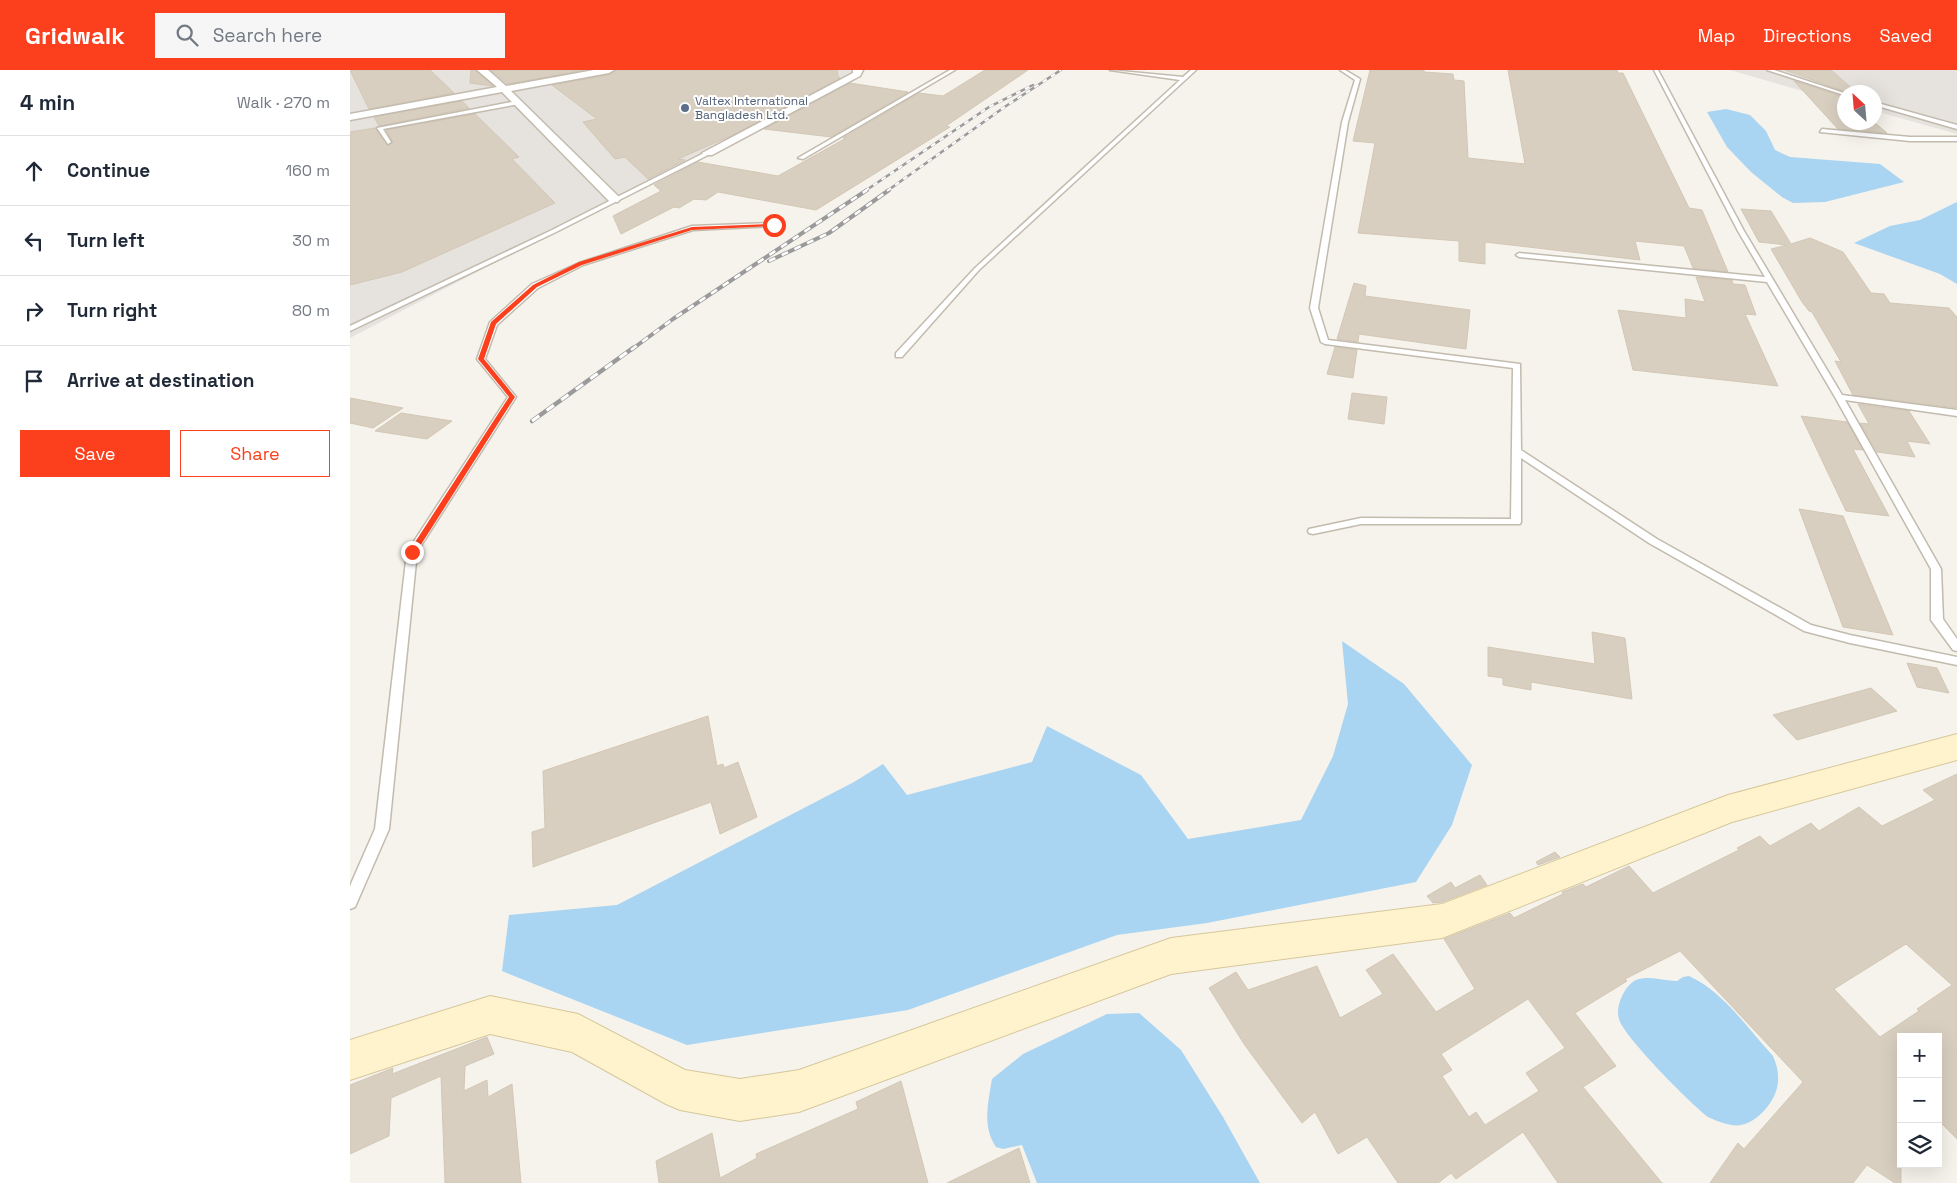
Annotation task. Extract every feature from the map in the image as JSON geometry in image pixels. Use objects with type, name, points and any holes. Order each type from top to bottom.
[{"type":"street","points":[[482,70],[502,87],[614,199]]},
{"type":"street","points":[[350,117],[583,70]]},
{"type":"street","points":[[350,112],[609,70]]},
{"type":"street","points":[[708,153],[830,89],[857,74],[858,70]]},
{"type":"street","points":[[350,1060],[490,1014],[578,1034],[680,1090],[740,1100],[799,1091],[1171,956],[1442,921],[1728,809],[1957,746]]},
{"type":"lane","points":[[801,158],[953,70]]},
{"type":"lane","points":[[1112,70],[1184,78]]},
{"type":"lane","points":[[899,355],[977,270],[1194,70]]},
{"type":"lane","points":[[1314,531],[1361,521],[1516,522],[1517,366],[1325,342],[1314,308],[1345,122],[1359,74],[1342,70]]},
{"type":"lane","points":[[1656,70],[1742,231],[1936,569],[1937,620],[1957,647]]},
{"type":"lane","points":[[1769,70],[1837,92]]},
{"type":"lane","points":[[388,142],[380,128],[517,103]]},
{"type":"lane","points":[[1882,105],[1957,127]]},
{"type":"lane","points":[[1822,131],[1910,139],[1957,139]]},
{"type":"lane","points":[[350,328],[554,231],[708,153]]},
{"type":"lane","points":[[350,902],[382,829],[412,552],[512,397],[481,359],[493,324],[535,286],[581,264],[692,228],[774,225]]},
{"type":"lane","points":[[1518,256],[1771,280]]},
{"type":"lane","points":[[1839,398],[1957,413]]},
{"type":"lane","points":[[1517,451],[1652,541],[1808,628],[1850,639],[1957,661]]},
{"type":"shaded area","points":[[350,70],[865,70],[350,338]]},
{"type":"shaded area","points":[[1730,70],[1957,70],[1957,134],[1882,113],[1882,85],[1837,85],[1837,101]]},
{"type":"water","points":[[1726,109],[1750,115],[1766,131],[1775,150],[1790,157],[1880,164],[1904,182],[1825,202],[1793,203],[1782,197],[1751,172],[1727,147],[1707,112]]},
{"type":"water","points":[[1957,202],[1957,284],[1940,274],[1854,243],[1890,226],[1920,220]]},
{"type":"water","points":[[1342,641],[1404,684],[1472,765],[1452,825],[1416,882],[1207,923],[1117,935],[908,1010],[687,1045],[502,971],[509,915],[617,905],[854,782],[883,764],[907,795],[1032,762],[1047,726],[1141,775],[1188,839],[1301,820],[1333,756],[1348,704]]},
{"type":"water","points":[[1689,976],[1702,983],[1724,1001],[1773,1056],[1776,1063],[1778,1082],[1772,1100],[1760,1115],[1745,1124],[1729,1124],[1708,1117],[1674,1085],[1632,1040],[1619,1019],[1619,1003],[1624,992],[1636,980],[1651,978],[1677,981]]},
{"type":"water","points":[[1139,1013],[1181,1050],[1223,1117],[1260,1183],[1037,1183],[1022,1145],[1003,1149],[996,1147],[989,1131],[987,1114],[992,1079],[1023,1054],[1107,1014]]},
{"type":"building","points":[[350,70],[430,70],[454,93],[369,109]]},
{"type":"building","points":[[471,70],[475,70],[493,86],[470,83]]},
{"type":"building","points":[[491,70],[584,70],[507,84]]},
{"type":"building","points":[[616,70],[837,70],[840,78],[735,134],[678,159],[685,160],[648,179],[625,157],[615,159],[583,122],[597,119],[552,85],[609,75]]},
{"type":"building","points":[[985,70],[1028,70],[946,126],[950,127],[816,210],[718,192],[706,200],[694,199],[679,208],[674,207],[621,234],[613,216],[661,191],[654,185],[698,162],[778,176],[846,138],[843,138],[919,93],[943,96]]},
{"type":"building","points":[[1370,70],[1424,70],[1424,72],[1453,74],[1454,80],[1464,81],[1468,158],[1525,164],[1508,70],[1617,70],[1618,73],[1623,73],[1689,208],[1702,210],[1728,272],[1693,268],[1684,246],[1635,241],[1640,260],[1485,242],[1485,264],[1459,261],[1459,241],[1358,233],[1375,143],[1353,141]]},
{"type":"building","points":[[1785,70],[1831,70],[1848,85],[1837,85],[1837,89]]},
{"type":"building","points":[[1794,81],[1837,95],[1837,128]]},
{"type":"building","points":[[850,83],[908,92],[831,137],[764,129]]},
{"type":"building","points":[[462,101],[469,108],[379,126],[374,117]]},
{"type":"building","points":[[475,114],[519,157],[512,159],[555,203],[402,272],[350,285],[350,132],[375,128],[388,146],[393,142],[386,130]]},
{"type":"building","points":[[1882,129],[1887,133],[1850,130]]},
{"type":"building","points":[[1741,209],[1771,211],[1791,244],[1810,238],[1843,252],[1871,293],[1884,294],[1890,303],[1949,308],[1957,317],[1957,408],[1853,395],[1835,361],[1841,362],[1812,312],[1802,302],[1771,249],[1787,245],[1759,242]]},
{"type":"building","points":[[1696,277],[1732,280],[1733,284],[1745,285],[1756,315],[1745,314],[1778,386],[1633,370],[1618,310],[1686,318],[1685,299],[1705,302]]},
{"type":"building","points":[[1354,283],[1366,286],[1365,296],[1470,310],[1466,349],[1359,334],[1358,342],[1337,339]]},
{"type":"building","points":[[1335,347],[1357,350],[1353,378],[1327,374]]},
{"type":"building","points":[[1352,393],[1387,397],[1384,424],[1348,419]]},
{"type":"building","points":[[350,398],[403,408],[373,428],[350,423]]},
{"type":"building","points":[[1858,404],[1909,411],[1930,444],[1907,441],[1915,457],[1877,452],[1860,423],[1869,424]]},
{"type":"building","points":[[401,413],[452,421],[427,439],[375,431]]},
{"type":"building","points":[[1801,416],[1847,422],[1863,450],[1853,449],[1889,516],[1846,511]]},
{"type":"building","points":[[1799,509],[1843,516],[1893,635],[1843,627]]},
{"type":"building","points":[[1592,632],[1625,638],[1632,699],[1531,682],[1531,690],[1503,685],[1503,678],[1488,676],[1488,647],[1595,664]]},
{"type":"building","points":[[1907,663],[1937,668],[1949,693],[1917,687]]},
{"type":"building","points":[[1871,688],[1897,711],[1797,740],[1773,715]]},
{"type":"building","points":[[708,716],[717,766],[723,764],[724,768],[738,762],[757,817],[720,834],[711,802],[533,867],[532,832],[545,828],[543,771]]},
{"type":"building","points":[[1957,774],[1957,1139],[1942,1124],[1942,1033],[1897,1033],[1897,1168],[1901,1168],[1901,1183],[1895,1183],[1867,1165],[1853,1183],[1710,1183],[1738,1143],[1744,1149],[1803,1082],[1680,951],[1625,979],[1627,981],[1575,1013],[1616,1066],[1583,1087],[1662,1183],[1558,1183],[1523,1132],[1456,1179],[1451,1173],[1438,1183],[1398,1183],[1367,1137],[1338,1154],[1315,1112],[1302,1123],[1244,1044],[1209,988],[1236,972],[1248,990],[1317,966],[1340,1018],[1383,994],[1366,970],[1393,954],[1436,1012],[1475,989],[1444,939],[1510,913],[1514,918],[1563,894],[1562,892],[1583,884],[1586,887],[1629,866],[1653,893],[1739,850],[1737,848],[1760,836],[1770,846],[1811,823],[1819,831],[1859,807],[1882,826],[1935,800],[1923,790]],"holes":[[[1906,944],[1952,985],[1917,1009],[1919,1011],[1880,1037],[1834,989]],[[1528,999],[1565,1048],[1526,1073],[1539,1091],[1485,1125],[1476,1112],[1469,1117],[1442,1076],[1452,1070],[1441,1054]]]},
{"type":"building","points":[[1555,852],[1560,857],[1538,865],[1536,862]]},
{"type":"building","points":[[1480,875],[1487,885],[1442,902],[1433,903],[1427,896],[1451,882],[1455,888]]},
{"type":"building","points":[[487,1037],[494,1054],[465,1066],[464,1091],[487,1080],[488,1097],[512,1084],[521,1183],[445,1183],[441,1076],[391,1098],[389,1136],[350,1154],[350,1085],[393,1068],[392,1074]]},
{"type":"building","points":[[901,1081],[928,1183],[659,1183],[656,1161],[712,1133],[720,1178],[757,1158],[756,1154],[858,1109],[856,1102]]},
{"type":"building","points":[[1019,1148],[1030,1183],[947,1183]]},
{"type":"railway","points":[[887,191],[1006,106],[1061,70]]},
{"type":"railway","points":[[865,191],[989,107],[1033,85]]},
{"type":"railway","points":[[631,350],[673,319],[867,190]]},
{"type":"railway","points":[[769,261],[829,233],[889,190]]},
{"type":"railway","points":[[532,421],[633,348]]},
{"type":"place","name":"Valtex International Bangladesh Ltd.","points":[[685,108]]},
{"type":"route","points":[[412,552],[512,397],[481,359],[493,324],[535,286],[581,264],[640,243],[692,228],[774,225]]}]
